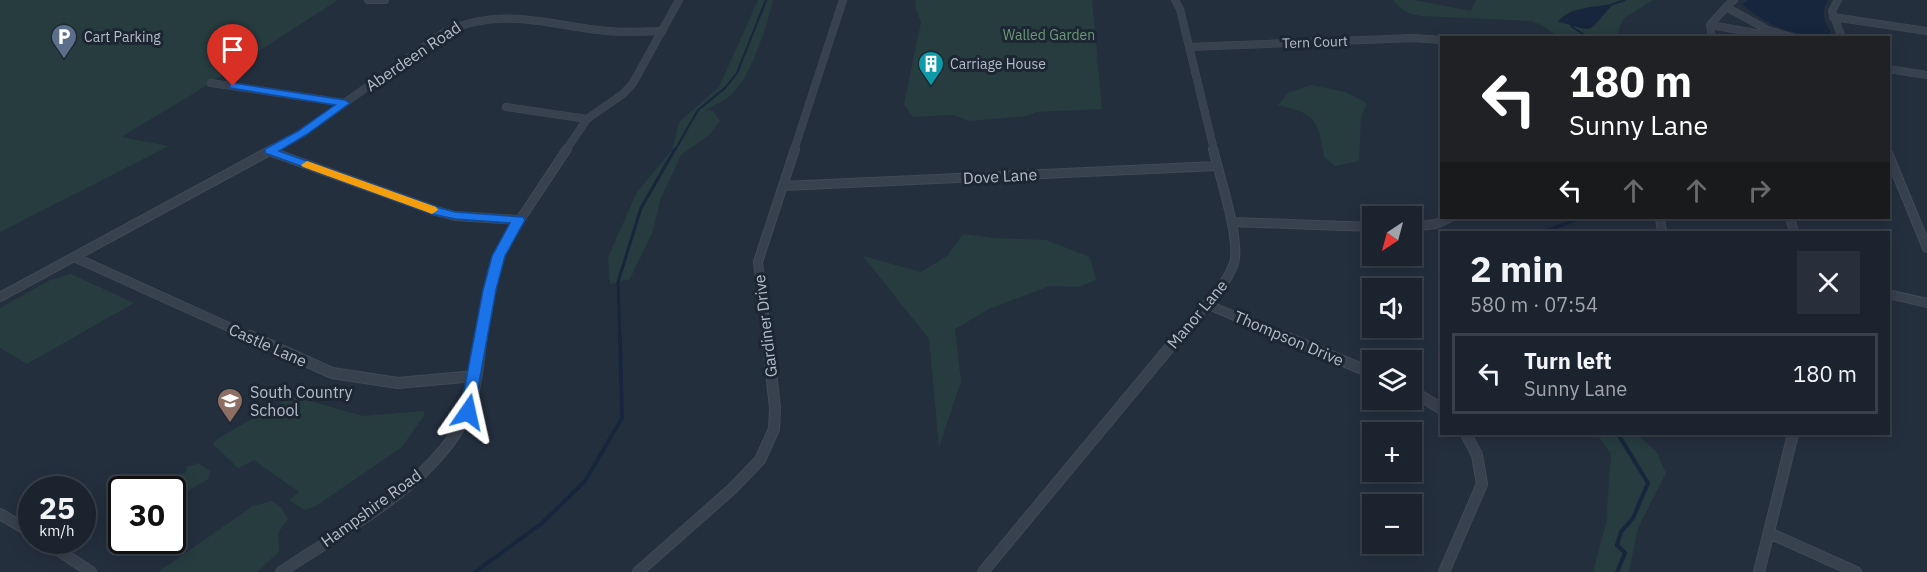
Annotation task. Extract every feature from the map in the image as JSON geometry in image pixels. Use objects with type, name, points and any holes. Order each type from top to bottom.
[{"type":"street","points":[[368,0],[385,0]]},
{"type":"street","name":"Hampshire Road","points":[[281,572],[408,484],[433,463],[454,437],[468,412],[498,256],[518,220],[588,119],[633,83],[678,0]]},
{"type":"street","name":"Gardiner Drive","points":[[638,572],[739,482],[760,460],[774,429],[775,408],[758,262],[843,0]]},
{"type":"street","name":"Manor Lane","points":[[982,572],[1206,304],[1229,275],[1235,261],[1232,222],[1180,9],[1175,0]]},
{"type":"street","points":[[1712,36],[1710,26],[1734,0]]},
{"type":"street","points":[[1838,0],[1832,11],[1841,36]]},
{"type":"street","points":[[1726,7],[1761,26],[1788,36]]},
{"type":"street","name":"Aberdeen Road","points":[[0,297],[302,133],[445,32],[466,21],[480,17],[508,16],[600,30],[662,31]]},
{"type":"street","points":[[1833,16],[1927,31]]},
{"type":"street","points":[[1710,26],[1773,36]]},
{"type":"street","name":"Tern Court","points":[[1189,47],[1413,38],[1440,40]]},
{"type":"street","points":[[1890,69],[1927,75]]},
{"type":"street","points":[[211,82],[345,103]]},
{"type":"street","points":[[506,106],[588,119]]},
{"type":"street","points":[[269,151],[436,211],[455,216],[518,220]]},
{"type":"street","points":[[1890,158],[1927,248]]},
{"type":"street","name":"Dove Lane","points":[[783,186],[1217,166]]},
{"type":"street","points":[[1422,226],[1436,224],[1447,219]]},
{"type":"street","points":[[1232,222],[1362,227]]},
{"type":"street","name":"Castle Lane","points":[[74,257],[332,373],[398,383],[475,376]]},
{"type":"street","points":[[1890,294],[1927,303]]},
{"type":"street","name":"Thompson Drive","points":[[1206,304],[1362,369]]},
{"type":"street","points":[[1422,397],[1440,408]]},
{"type":"street","points":[[1444,572],[1482,484],[1477,455],[1467,435]]},
{"type":"street","points":[[1759,572],[1793,435]]},
{"type":"street","points":[[0,514],[18,525]]},
{"type":"street","points":[[1769,533],[1856,572]]},
{"type":"street","points":[[64,554],[91,572]]},
{"type":"green space","points":[[0,0],[338,0],[188,97],[121,137],[169,146],[0,232]]},
{"type":"green space","points":[[758,0],[773,0],[762,37],[745,76],[731,95],[706,110],[713,111],[720,121],[709,135],[681,155],[660,200],[653,231],[630,279],[610,284],[608,257],[637,192],[672,150],[679,122],[719,87]]},
{"type":"green space","name":"Walled Garden","points":[[916,0],[1092,0],[1102,109],[1036,112],[1026,116],[969,121],[954,115],[913,117],[904,104],[921,22],[915,7]]},
{"type":"green space","points":[[1393,0],[1414,0],[1471,11],[1476,0],[1653,0],[1623,19],[1617,36],[1557,36],[1531,21],[1422,16],[1399,7]],"holes":[[[1612,5],[1594,27],[1577,27],[1571,23],[1558,22],[1573,11]]]},
{"type":"green space","points":[[1311,85],[1345,92],[1367,103],[1361,117],[1359,161],[1335,166],[1324,157],[1320,134],[1313,120],[1308,115],[1278,105],[1288,93]]},
{"type":"green space","points":[[963,234],[1046,240],[1090,257],[1096,280],[1079,287],[1050,286],[989,309],[955,329],[961,382],[939,447],[929,339],[863,256],[921,272],[947,256]]},
{"type":"green space","points":[[71,274],[134,303],[27,364],[0,348],[0,308],[50,280]]},
{"type":"green space","points":[[292,396],[363,416],[423,411],[425,414],[402,447],[316,506],[304,510],[289,500],[299,492],[254,460],[238,468],[213,444],[217,439]]},
{"type":"green space","points":[[1598,435],[1637,435],[1656,451],[1666,473],[1638,528],[1629,572],[1593,572],[1606,523],[1611,454]]},
{"type":"green space","points":[[198,463],[210,471],[208,479],[186,492],[186,476],[175,476],[186,472],[187,467]]},
{"type":"green space","points":[[272,501],[282,508],[288,519],[278,533],[279,552],[257,572],[158,572],[186,554],[253,506]]},
{"type":"water","points":[[1748,0],[1828,0],[1824,16],[1831,32],[1826,36],[1813,36],[1791,32],[1760,18],[1742,4]]},
{"type":"water","points":[[1613,4],[1591,28],[1558,22],[1575,11]]},
{"type":"waterway","points":[[675,150],[698,110],[725,88],[737,73],[766,0]]},
{"type":"waterway","points":[[1610,5],[1625,0]]},
{"type":"waterway","points":[[1574,21],[1571,26],[1586,36]]},
{"type":"waterway","points":[[620,338],[618,282],[641,208],[675,149]]},
{"type":"waterway","points":[[1546,231],[1578,219]]},
{"type":"waterway","points":[[475,572],[541,524],[585,481],[622,418],[620,336]]},
{"type":"waterway","points":[[1617,572],[1625,553],[1617,545],[1621,532],[1633,518],[1648,483],[1619,435]]},
{"type":"slow traffic","points":[[307,165],[432,210]]},
{"type":"place","name":"Cart Parking","points":[[64,60]]},
{"type":"place","name":"Carriage House","points":[[931,87]]},
{"type":"place","name":"South Country School","points":[[230,424]]},
{"type":"route","points":[[233,86],[345,103],[302,133],[269,151],[436,211],[455,216],[518,220],[498,256],[468,412]]}]
